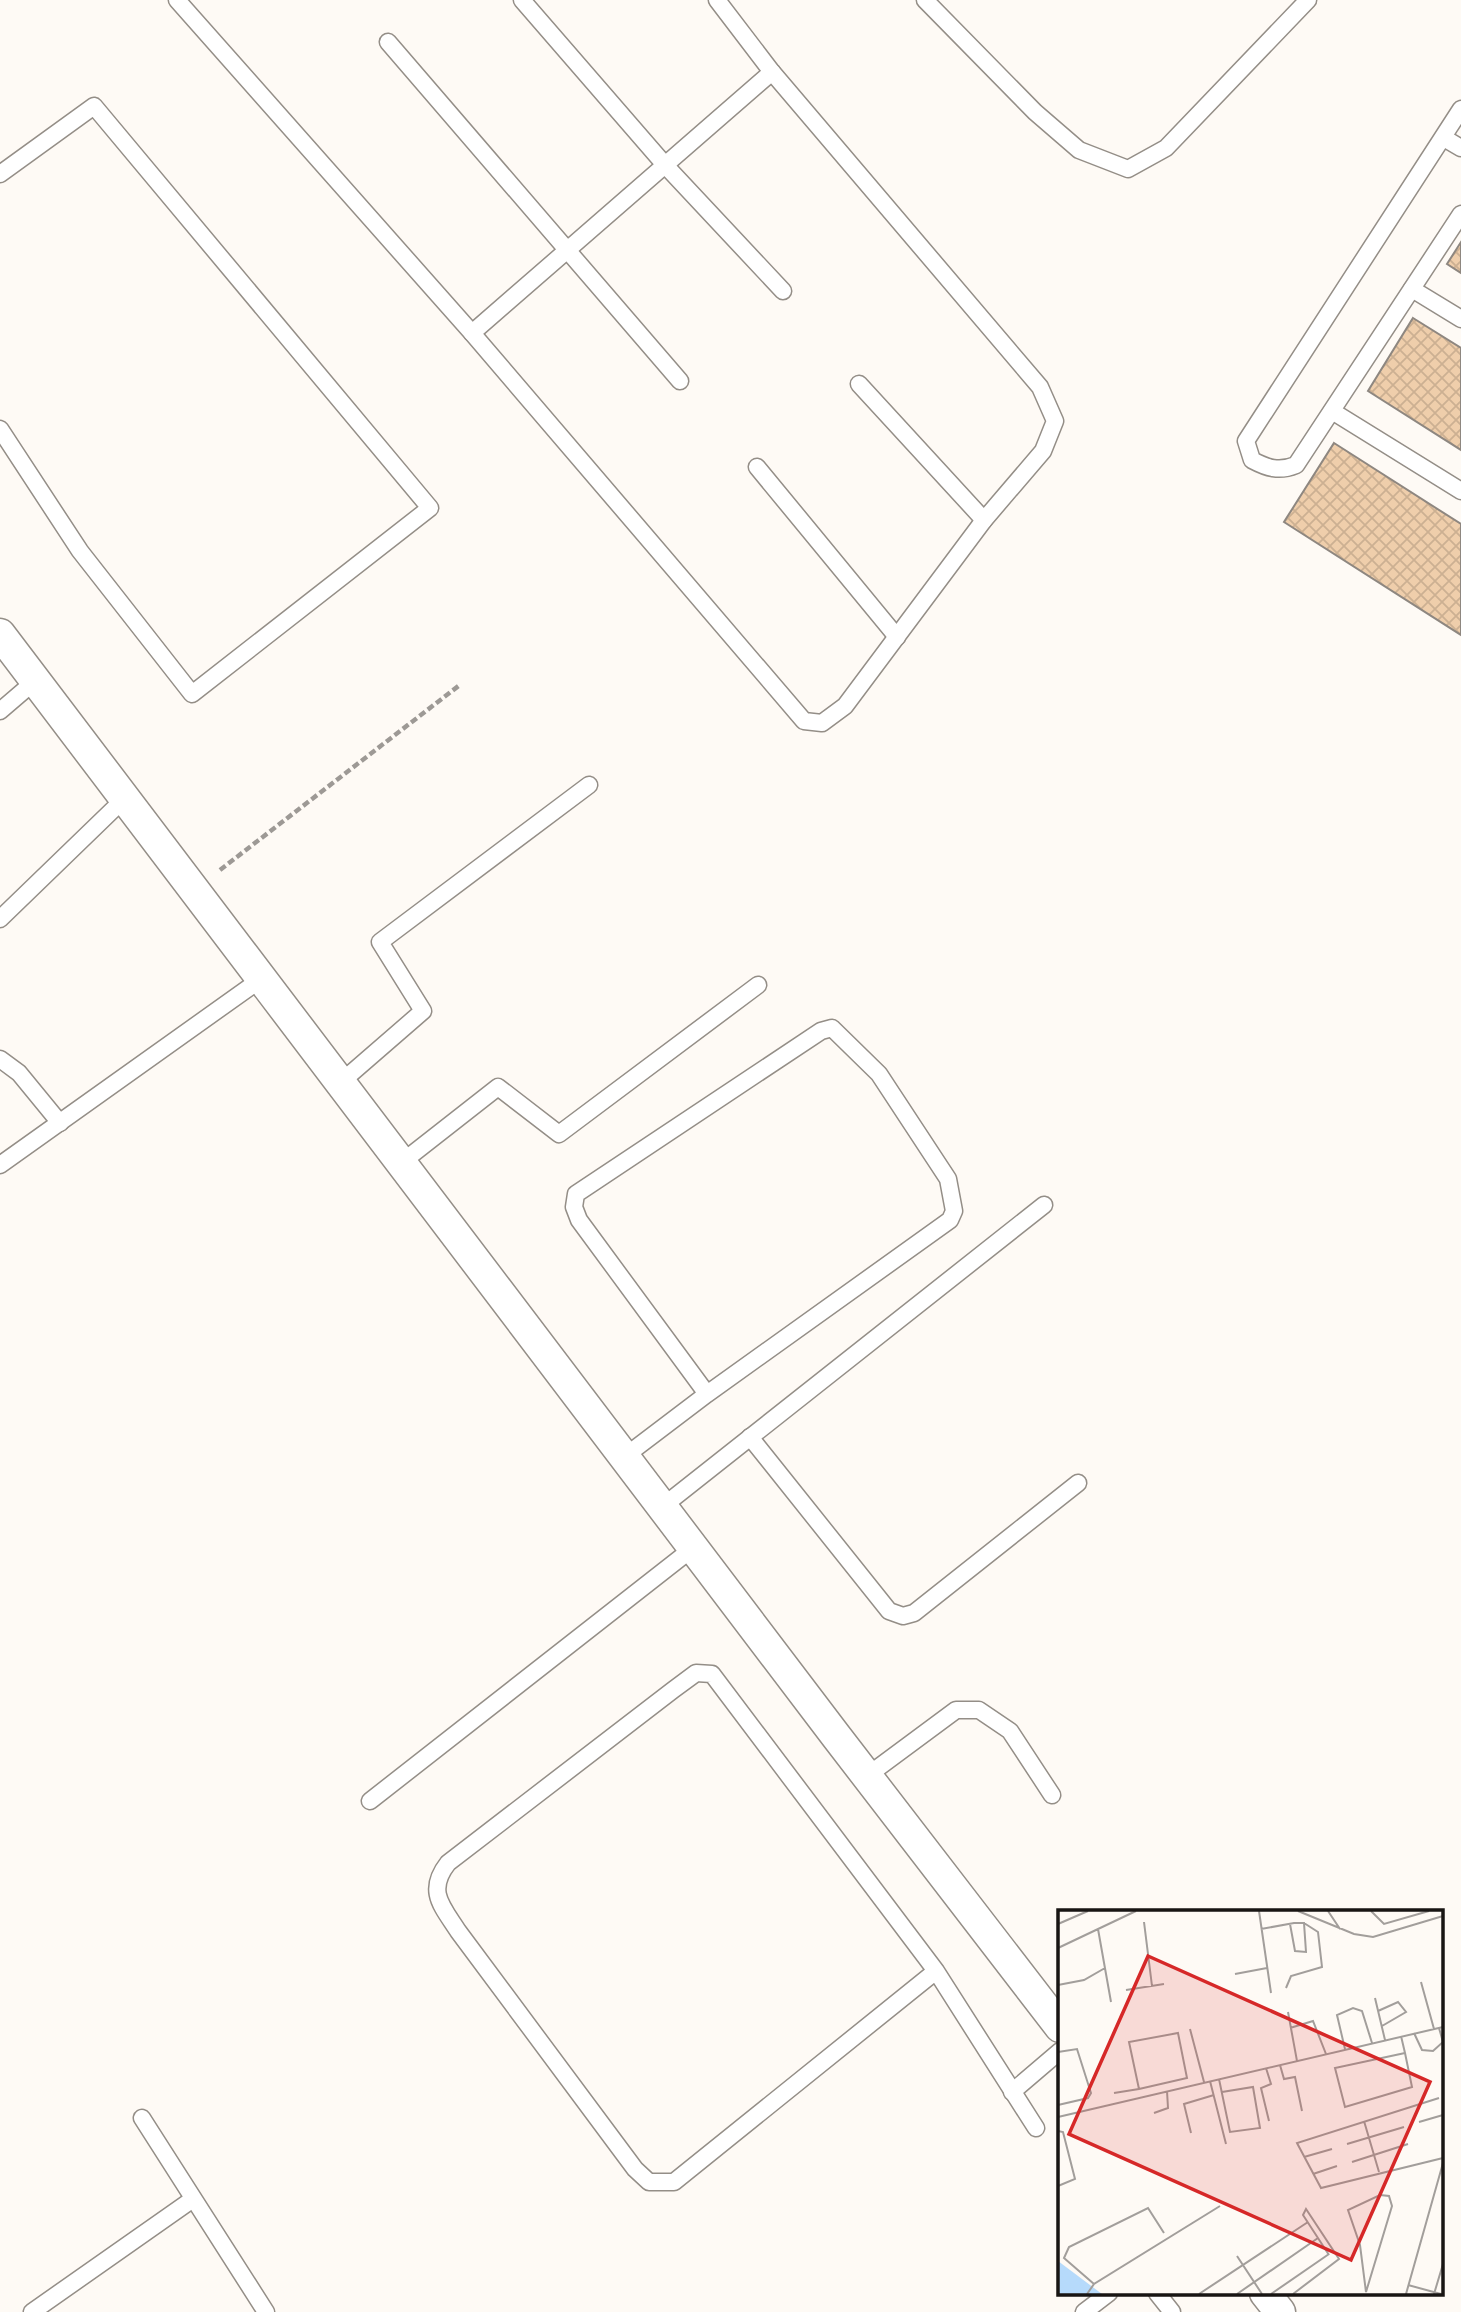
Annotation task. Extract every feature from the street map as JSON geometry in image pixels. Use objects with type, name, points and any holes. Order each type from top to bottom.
[{"type":"street","points":[[0,634],[1058,2024]]},
{"type":"street","points":[[1266,2294],[1280,2312]]},
{"type":"lane","points":[[177,0],[472,333],[804,721],[822,723],[845,706],[984,520],[1043,451],[1055,421],[1040,387],[772,72],[718,0]]},
{"type":"lane","points":[[522,0],[665,165],[783,291]]},
{"type":"lane","points":[[925,0],[1035,112],[1079,150],[1128,169],[1166,148],[1308,0]]},
{"type":"lane","points":[[388,42],[680,381]]},
{"type":"lane","points":[[472,333],[772,72]]},
{"type":"lane","points":[[0,174],[93,106],[430,508],[192,694],[80,551],[0,429]]},
{"type":"lane","points":[[1461,109],[1246,441],[1252,460],[1268,468],[1286,469],[1296,465],[1461,214]]},
{"type":"lane","points":[[1444,138],[1461,148]]},
{"type":"lane","points":[[1412,289],[1461,319]]},
{"type":"lane","points":[[859,384],[984,520]]},
{"type":"lane","points":[[1332,411],[1461,491]]},
{"type":"lane","points":[[757,467],[897,637]]},
{"type":"lane","points":[[0,711],[35,681]]},
{"type":"lane","points":[[340,1083],[423,1011],[380,942],[589,785]]},
{"type":"lane","points":[[0,919],[125,798]]},
{"type":"lane","points":[[0,1165],[261,979]]},
{"type":"lane","points":[[401,1163],[498,1087],[559,1134],[758,985]]},
{"type":"lane","points":[[624,1457],[706,1394],[950,1220],[954,1211],[948,1179],[879,1074],[832,1028],[821,1031],[576,1194],[574,1207],[579,1220],[706,1394]]},
{"type":"lane","points":[[0,1059],[19,1073],[60,1123]]},
{"type":"lane","points":[[662,1507],[1044,1205]]},
{"type":"lane","points":[[750,1437],[889,1611],[903,1616],[914,1613],[1078,1483]]},
{"type":"lane","points":[[370,1801],[693,1548]]},
{"type":"lane","points":[[936,1971],[674,2182],[649,2182],[635,2169],[458,1931],[438,1900],[437,1877],[448,1863],[673,1690],[696,1674],[712,1674],[936,1971],[1036,2128]]},
{"type":"lane","points":[[867,1776],[956,1710],[979,1710],[1010,1731],[1052,1795]]},
{"type":"lane","points":[[1012,2092],[1058,2053]]},
{"type":"lane","points":[[142,2118],[266,2312]]},
{"type":"lane","points":[[32,2312],[193,2199]]},
{"type":"lane","points":[[1084,2312],[1108,2294]]},
{"type":"lane","points":[[1158,2294],[1172,2312]]},
{"type":"path","points":[[194,890],[461,684]]},
{"type":"building","points":[[1461,242],[1461,273],[1447,264]]},
{"type":"building","points":[[1413,318],[1461,348],[1461,450],[1368,391]]},
{"type":"building","points":[[1334,443],[1461,524],[1461,635],[1284,522]]}]
